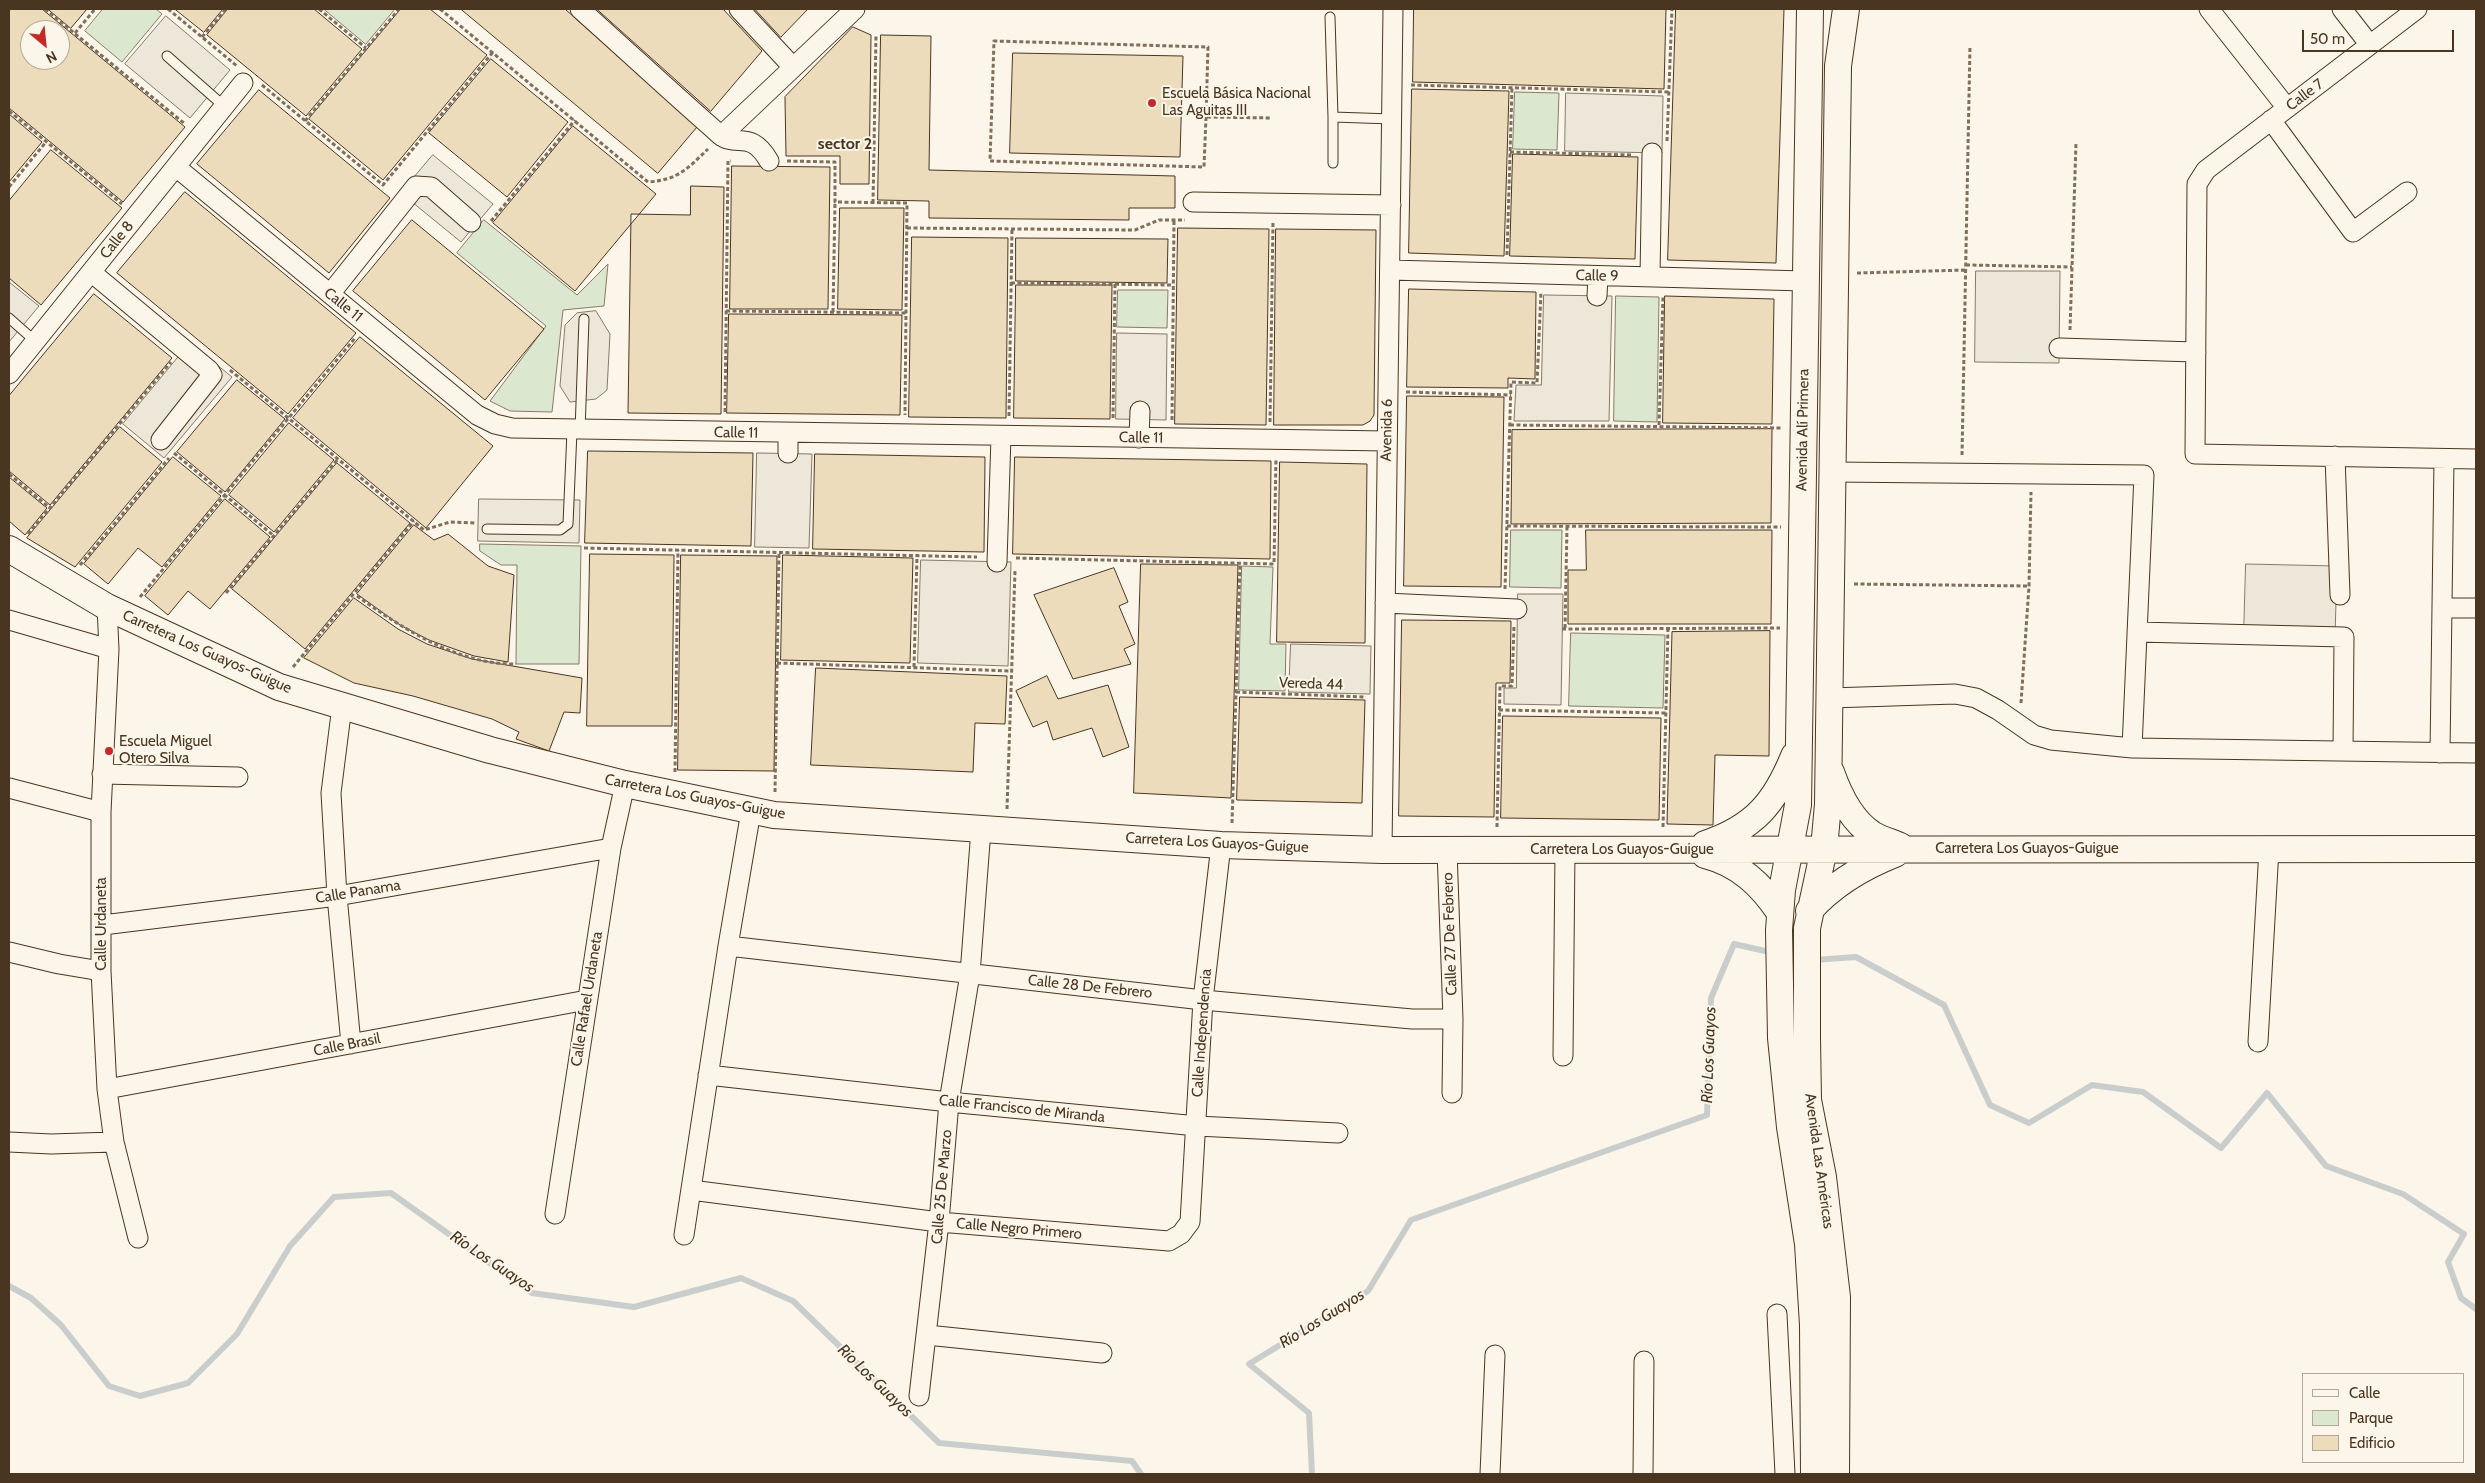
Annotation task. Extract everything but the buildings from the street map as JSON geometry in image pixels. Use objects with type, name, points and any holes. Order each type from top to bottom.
[{"type":"main road","name":"Avenida Alí Primera","points":[[1788,850],[1798,805],[1810,9]]},
{"type":"main road","name":"Avenida Alí Primera","points":[[1824,850],[1829,757],[1838,66],[1846,9]]},
{"type":"main road","name":"Carretera Los Guayos-Guigue","points":[[11,550],[116,611],[277,686],[490,750],[625,784],[763,813],[1226,846],[1382,850],[2476,849]]},
{"type":"main road","points":[[1675,850],[1737,832],[1758,816],[1774,797],[1786,774],[1798,738]]},
{"type":"main road","points":[[1829,757],[1830,770],[1839,794],[1853,816],[1872,833],[1908,850]]},
{"type":"main road","points":[[1675,850],[1730,863],[1748,874],[1779,922]]},
{"type":"main road","name":"Avenida Las Américas","points":[[1788,850],[1779,922],[1781,1038],[1790,1127],[1808,1244],[1814,1325],[1814,1474]]},
{"type":"main road","name":"Avenida Las Américas","points":[[1824,850],[1808,920],[1808,1100],[1823,1177],[1837,1297],[1836,1474]]},
{"type":"main road","points":[[1808,920],[1820,899],[1856,871],[1908,850]]},
{"type":"street","points":[[580,9],[721,136],[755,143],[761,147],[769,161]]},
{"type":"street","points":[[739,9],[792,66]]},
{"type":"street","points":[[721,136],[792,66],[855,9]]},
{"type":"street","name":"Avenida 6","points":[[1382,850],[1384,698],[1377,669],[1385,603],[1394,9]]},
{"type":"street","points":[[2209,9],[2287,108]]},
{"type":"street","points":[[2342,9],[2370,45]]},
{"type":"street","name":"Calle 7","points":[[2196,352],[2197,184],[2206,170],[2417,9]]},
{"type":"street","name":"Calle 8","points":[[9,374],[225,107],[245,76]]},
{"type":"street","points":[[2271,120],[2353,232],[2407,192]]},
{"type":"street","points":[[1652,154],[1656,277]]},
{"type":"street","name":"Calle 11","points":[[176,167],[478,416],[495,424],[512,428],[576,431],[1387,441]]},
{"type":"street","points":[[330,294],[416,186],[431,187],[471,222]]},
{"type":"street","points":[[1193,202],[1391,206]]},
{"type":"street","name":"Calle 9","points":[[1390,270],[1805,281]]},
{"type":"street","points":[[91,272],[209,370],[212,375],[167,446]]},
{"type":"street","points":[[1598,276],[1598,296]]},
{"type":"street","points":[[2064,348],[2196,352],[2195,454],[2476,459]]},
{"type":"street","points":[[1139,438],[1140,411]]},
{"type":"street","points":[[788,434],[788,453]]},
{"type":"street","points":[[1003,559],[1005,436]]},
{"type":"street","points":[[2335,456],[2340,595]]},
{"type":"street","points":[[2440,753],[2444,459]]},
{"type":"street","points":[[1832,472],[2144,475],[2132,748]]},
{"type":"street","points":[[1385,603],[1512,608]]},
{"type":"street","points":[[2442,608],[2476,608]]},
{"type":"street","name":"Calle Urdaneta","points":[[116,611],[109,649],[102,774],[103,925],[101,971],[107,1090],[114,1142],[138,1238]]},
{"type":"street","points":[[9,620],[109,649]]},
{"type":"street","points":[[2137,632],[2344,637],[2343,751]]},
{"type":"street","points":[[1830,698],[1955,694],[1976,698],[2034,735],[2051,740],[2132,748],[2476,753]]},
{"type":"street","points":[[342,706],[331,793],[337,896],[351,1044]]},
{"type":"street","points":[[102,774],[238,777]]},
{"type":"street","name":"Calle Rafael Urdaneta","points":[[554,1214],[611,848],[625,784]]},
{"type":"street","points":[[9,788],[101,812]]},
{"type":"street","points":[[684,1236],[728,946],[763,813]]},
{"type":"street","name":"Calle 25 De Marzo","points":[[919,1396],[940,1222],[949,1102],[993,830]]},
{"type":"street","name":"Calle Independencia","points":[[1190,1222],[1197,1126],[1202,1000],[1226,846]]},
{"type":"street","name":"Calle Panama","points":[[103,925],[337,896],[611,848]]},
{"type":"street","points":[[2258,1042],[2269,849]]},
{"type":"street","name":"Calle 27 De Febrero","points":[[1447,850],[1453,1019],[1452,1093]]},
{"type":"street","points":[[1563,1056],[1565,850]]},
{"type":"street","name":"Calle 28 De Febrero","points":[[728,946],[1202,1000],[1412,1019],[1453,1019]]},
{"type":"street","points":[[9,952],[59,964],[101,971]]},
{"type":"street","name":"Calle Brasil","points":[[107,1090],[587,1000]]},
{"type":"street","name":"Calle Francisco de Miranda","points":[[708,1075],[949,1102],[1197,1126],[1338,1133]]},
{"type":"street","points":[[9,1142],[51,1144],[114,1142]]},
{"type":"street","name":"Calle Negro Primero","points":[[691,1190],[940,1222],[1169,1241],[1182,1234],[1190,1222]]},
{"type":"street","points":[[1777,1314],[1785,1474]]},
{"type":"street","points":[[927,1335],[1102,1353]]},
{"type":"street","points":[[1490,1474],[1495,1355]]},
{"type":"street","points":[[1643,1474],[1644,1361]]},
{"type":"lane","points":[[1330,16],[1333,163]]},
{"type":"lane","points":[[167,56],[225,107]]},
{"type":"lane","points":[[1333,117],[1392,119]]},
{"type":"lane","points":[[9,318],[36,341]]},
{"type":"lane","points":[[486,529],[560,530],[568,524],[584,319]]},
{"type":"path","points":[[45,9],[201,137]]},
{"type":"path","points":[[75,33],[95,9]]},
{"type":"path","points":[[168,9],[245,76],[305,121],[383,185],[493,52]]},
{"type":"path","points":[[202,37],[226,9]]},
{"type":"path","points":[[318,9],[366,48]]},
{"type":"path","points":[[305,121],[399,9]]},
{"type":"path","points":[[440,9],[648,182],[666,181],[685,172],[721,136]]},
{"type":"path","points":[[873,203],[876,35]]},
{"type":"path","points":[[994,41],[1208,47],[1206,117],[1204,167],[990,161],[994,41]]},
{"type":"path","points":[[1962,474],[1970,46]]},
{"type":"path","points":[[1392,84],[1669,92]]},
{"type":"path","points":[[1506,273],[1512,88]]},
{"type":"path","points":[[9,111],[136,216]]},
{"type":"path","points":[[1206,117],[1272,118]]},
{"type":"path","points":[[491,221],[575,120]]},
{"type":"path","points":[[9,188],[46,142]]},
{"type":"path","points":[[2064,348],[2076,143]]},
{"type":"path","points":[[1510,152],[1652,154]]},
{"type":"path","points":[[724,432],[728,160],[835,162],[833,312]]},
{"type":"path","points":[[835,202],[907,203],[904,435]]},
{"type":"path","points":[[907,228],[1135,230],[1160,220],[1192,220],[1193,202]]},
{"type":"path","points":[[584,548],[1274,564],[1273,204]]},
{"type":"path","points":[[1171,438],[1174,220]]},
{"type":"path","points":[[1005,436],[1012,229]]},
{"type":"path","points":[[1966,265],[2072,267]]},
{"type":"path","points":[[1835,273],[1966,270]]},
{"type":"path","points":[[1497,850],[1500,686],[1512,686],[1512,608],[1507,526],[1511,395],[1512,382],[1538,383],[1541,274]]},
{"type":"path","points":[[1656,277],[1660,426]]},
{"type":"path","points":[[1011,283],[1173,284]]},
{"type":"path","points":[[1112,438],[1115,284]]},
{"type":"path","points":[[726,311],[906,313]]},
{"type":"path","points":[[116,611],[225,495],[367,324]]},
{"type":"path","points":[[11,550],[50,508],[183,348]]},
{"type":"path","points":[[229,370],[424,530],[450,522],[479,523]]},
{"type":"path","points":[[230,384],[237,376]]},
{"type":"path","points":[[1388,391],[1511,395]]},
{"type":"path","points":[[1510,425],[1803,428]]},
{"type":"path","points":[[65,582],[167,446],[180,445]]},
{"type":"path","points":[[167,446],[274,536]]},
{"type":"path","points":[[226,593],[338,459]]},
{"type":"path","points":[[9,474],[50,508]]},
{"type":"path","points":[[2020,725],[2029,586],[2032,474]]},
{"type":"path","points":[[277,686],[414,521]]},
{"type":"path","points":[[1507,526],[1802,527]]},
{"type":"path","points":[[1567,526],[1564,629],[1800,628]]},
{"type":"path","points":[[674,794],[678,550]]},
{"type":"path","points":[[763,813],[777,663],[779,552]]},
{"type":"path","points":[[914,668],[917,556]]},
{"type":"path","points":[[993,830],[1012,671],[1003,559]]},
{"type":"path","points":[[1226,846],[1236,692],[1240,563]]},
{"type":"path","points":[[1831,584],[2029,586]]},
{"type":"path","points":[[357,596],[399,626],[428,641],[473,657],[516,664]]},
{"type":"path","points":[[1668,628],[1666,713],[1675,850]]},
{"type":"path","points":[[777,663],[1012,671]]},
{"type":"path","name":"Vereda 44","points":[[1236,692],[1384,698]]},
{"type":"path","points":[[1499,710],[1666,713]]},
{"type":"green space","points":[[103,9],[156,9],[162,14],[122,62],[85,31]]},
{"type":"green space","points":[[324,9],[395,9],[366,44]]},
{"type":"green space","points":[[1515,92],[1559,93],[1557,150],[1513,149]]},
{"type":"green space","points":[[484,220],[577,295],[608,264],[604,306],[563,310],[552,412],[510,411],[490,401],[546,326],[457,253]]},
{"type":"green space","points":[[1118,290],[1168,290],[1167,328],[1117,327]]},
{"type":"green space","points":[[1616,296],[1659,297],[1657,422],[1614,421]]},
{"type":"green space","points":[[1511,530],[1562,530],[1561,588],[1510,587]]},
{"type":"green space","points":[[480,544],[581,546],[579,664],[516,664],[517,565],[501,565],[480,551]]},
{"type":"green space","points":[[1242,566],[1273,567],[1270,644],[1286,644],[1285,691],[1239,690]]},
{"type":"green space","points":[[1571,633],[1665,635],[1663,708],[1569,706]]},
{"type":"shaded area","points":[[166,16],[230,70],[190,118],[125,64]]},
{"type":"shaded area","points":[[1566,93],[1663,96],[1662,153],[1565,151]]},
{"type":"shaded area","points":[[433,155],[493,204],[461,242],[401,193]]},
{"type":"shaded area","points":[[1976,271],[2060,271],[2059,363],[1975,362]]},
{"type":"shaded area","points":[[9,282],[39,306],[9,342]]},
{"type":"shaded area","points":[[1544,295],[1612,296],[1609,421],[1514,421],[1516,385],[1541,385]]},
{"type":"shaded area","points":[[596,311],[610,334],[607,390],[596,399],[570,402],[560,386],[565,325],[577,313]]},
{"type":"shaded area","points":[[1117,333],[1167,334],[1166,420],[1116,419]]},
{"type":"shaded area","points":[[190,343],[232,377],[164,458],[123,424]]},
{"type":"shaded area","points":[[757,453],[812,454],[809,548],[755,547]]},
{"type":"shaded area","points":[[479,499],[580,500],[579,543],[478,541]]},
{"type":"shaded area","points":[[921,560],[1011,562],[1008,666],[918,663]]},
{"type":"shaded area","points":[[2246,564],[2337,566],[2335,637],[2244,634]]},
{"type":"shaded area","points":[[1518,594],[1563,594],[1561,705],[1504,704],[1504,688],[1516,688]]},
{"type":"shaded area","points":[[1291,644],[1371,646],[1370,694],[1289,692]]},
{"type":"waterway","name":"Río Los Guayos","points":[[1312,1474],[1309,1413],[1249,1364],[1368,1291],[1411,1220],[1707,1115],[1711,998],[1734,944],[1774,953]]},
{"type":"waterway","name":"Río Los Guayos","points":[[1814,960],[1856,957],[1944,1005],[1990,1105],[2029,1123],[2092,1085],[2143,1092],[2221,1148],[2267,1093],[2326,1166],[2403,1194],[2464,1234],[2448,1262],[2461,1298],[2476,1309]]},
{"type":"waterway","name":"Río Los Guayos","points":[[9,1286],[31,1298],[61,1325],[109,1386],[140,1396],[188,1383],[237,1334],[290,1246],[334,1197],[391,1193],[532,1293],[634,1307],[741,1278],[793,1301],[939,1443],[1132,1461],[1141,1474]]},
{"type":"place","name":"Escuela Básica Nacional Las Aguitas III","points":[[1152,103]]},
{"type":"place","name":"Escuela Miguel Otero Silva","points":[[109,751]]},
{"type":"district","name":"sector 2","points":[[845,144]]}]
